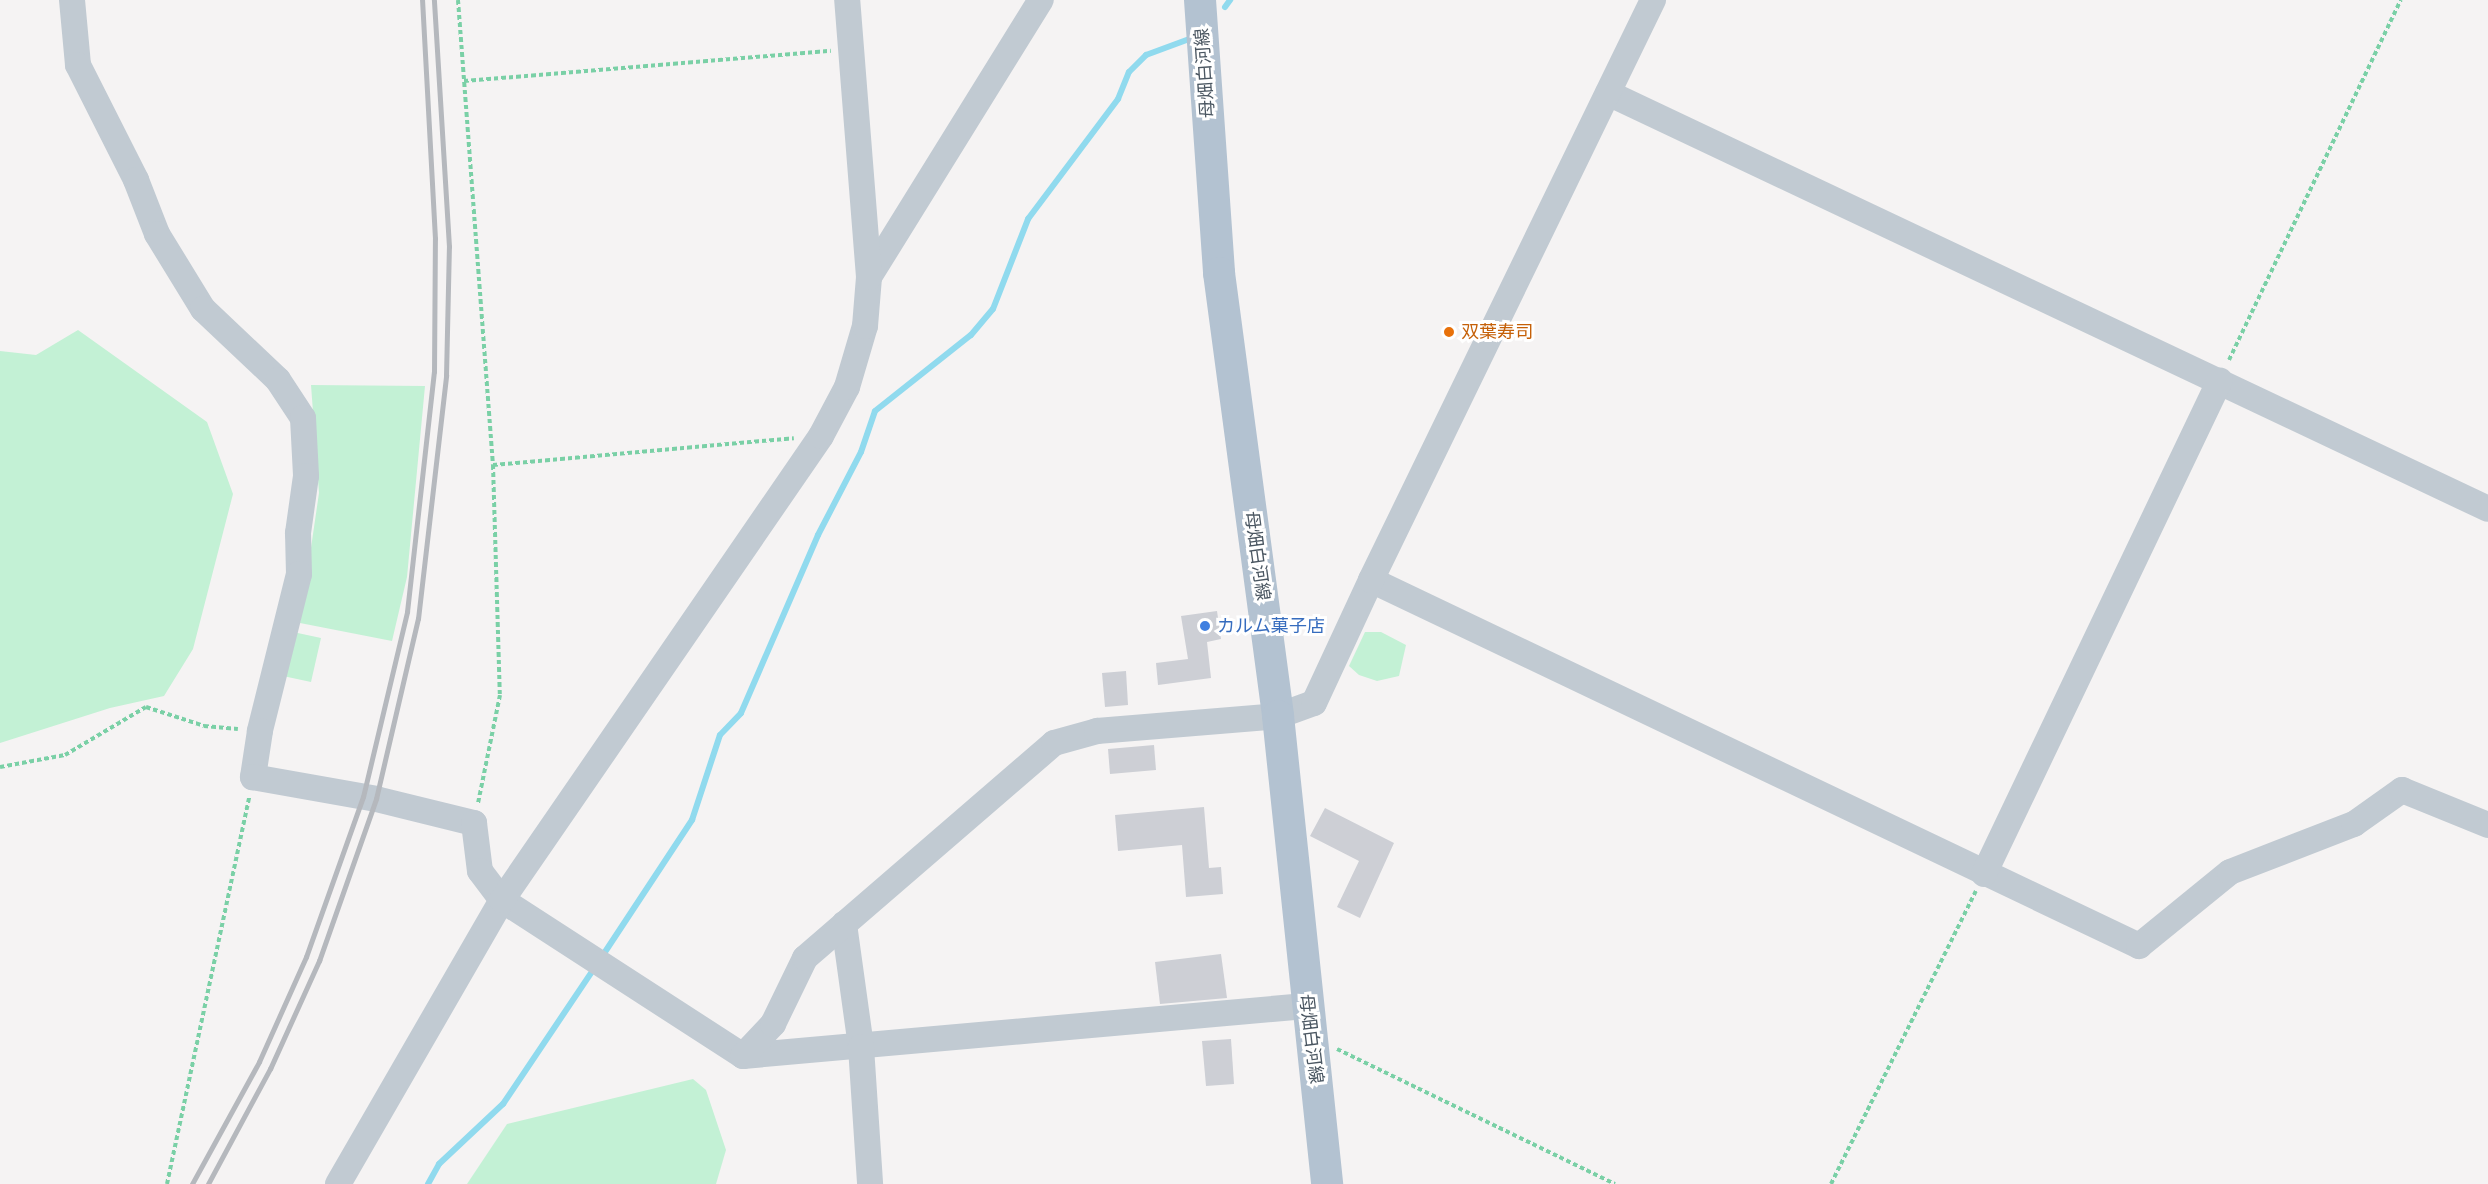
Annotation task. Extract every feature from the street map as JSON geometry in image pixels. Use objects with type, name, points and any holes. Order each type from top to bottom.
[{"type":"main road","name":"母畑白河線","points":[[1200,0],[1219,273],[1278,716],[1306,1006],[1327,1184]]},
{"type":"street","points":[[72,0],[78,65],[136,180],[157,234],[203,309],[278,380],[303,418],[306,476],[298,533],[299,574],[260,731],[253,777],[376,799],[474,823],[480,871],[502,900],[744,1056],[1306,1006]]},
{"type":"street","points":[[338,1184],[502,900],[821,436],[847,387],[865,326],[869,277],[847,0]]},
{"type":"street","points":[[869,277],[1041,0]]},
{"type":"street","points":[[744,1056],[772,1024],[805,958],[1054,743],[1098,731],[1278,716],[1314,703],[1371,580],[1653,0]]},
{"type":"street","points":[[1608,93],[2220,380],[2488,509]]},
{"type":"street","points":[[1984,874],[2220,380]]},
{"type":"street","points":[[1371,580],[2139,946],[2230,872],[2354,824],[2402,790],[2488,825]]},
{"type":"street","points":[[844,924],[861,1047],[870,1184]]},
{"type":"path","points":[[458,0],[493,465],[500,695],[474,823]]},
{"type":"path","points":[[2220,380],[2401,0]]},
{"type":"path","points":[[464,81],[852,50]]},
{"type":"path","points":[[493,465],[821,436]]},
{"type":"path","points":[[0,767],[65,755],[146,707],[204,726],[260,731]]},
{"type":"path","points":[[167,1184],[253,777]]},
{"type":"path","points":[[1831,1184],[1984,874]]},
{"type":"path","points":[[1311,1040],[1340,1049],[1616,1184]]},
{"type":"green space","points":[[78,330],[207,422],[233,494],[193,649],[164,696],[110,708],[0,743],[0,351],[36,355]]},
{"type":"green space","points":[[311,385],[425,386],[407,577],[392,641],[300,623],[319,493]]},
{"type":"green space","points":[[293,632],[321,638],[311,682],[283,676]]},
{"type":"green space","points":[[1365,632],[1381,632],[1406,645],[1399,676],[1377,681],[1359,675],[1349,666]]},
{"type":"green space","points":[[693,1079],[706,1090],[726,1150],[716,1184],[467,1184],[507,1124]]},
{"type":"building","points":[[1217,611],[1221,639],[1207,642],[1211,678],[1158,685],[1156,663],[1188,659],[1181,616]]},
{"type":"building","points":[[1126,671],[1128,705],[1105,707],[1102,673]]},
{"type":"building","points":[[1154,745],[1156,770],[1110,774],[1108,749]]},
{"type":"building","points":[[1204,807],[1209,868],[1221,867],[1223,894],[1186,897],[1182,845],[1118,851],[1115,815]]},
{"type":"building","points":[[1325,808],[1394,843],[1360,918],[1337,907],[1359,861],[1310,836]]},
{"type":"building","points":[[1221,954],[1227,998],[1160,1004],[1155,962]]},
{"type":"building","points":[[1231,1039],[1234,1084],[1206,1086],[1202,1041]]},
{"type":"waterway","points":[[1225,7],[1230,0]]},
{"type":"waterway","points":[[603,955],[692,820],[720,735],[741,713],[818,535],[861,452],[875,411],[971,335],[993,309],[1028,219],[1118,99],[1129,72],[1146,55],[1192,38]]},
{"type":"waterway","points":[[428,1184],[439,1164],[503,1104],[593,970]]},
{"type":"railway","points":[[192,1184],[259,1062],[306,957],[363,797],[407,612],[434,372],[435,239],[422,0]]},
{"type":"railway","points":[[208,1184],[270,1069],[319,961],[376,799],[418,619],[446,376],[449,247],[434,0]]},
{"type":"place","name":"双葉寿司","points":[[1449,332]]},
{"type":"place","name":"カルム菓子店","points":[[1205,626]]}]
